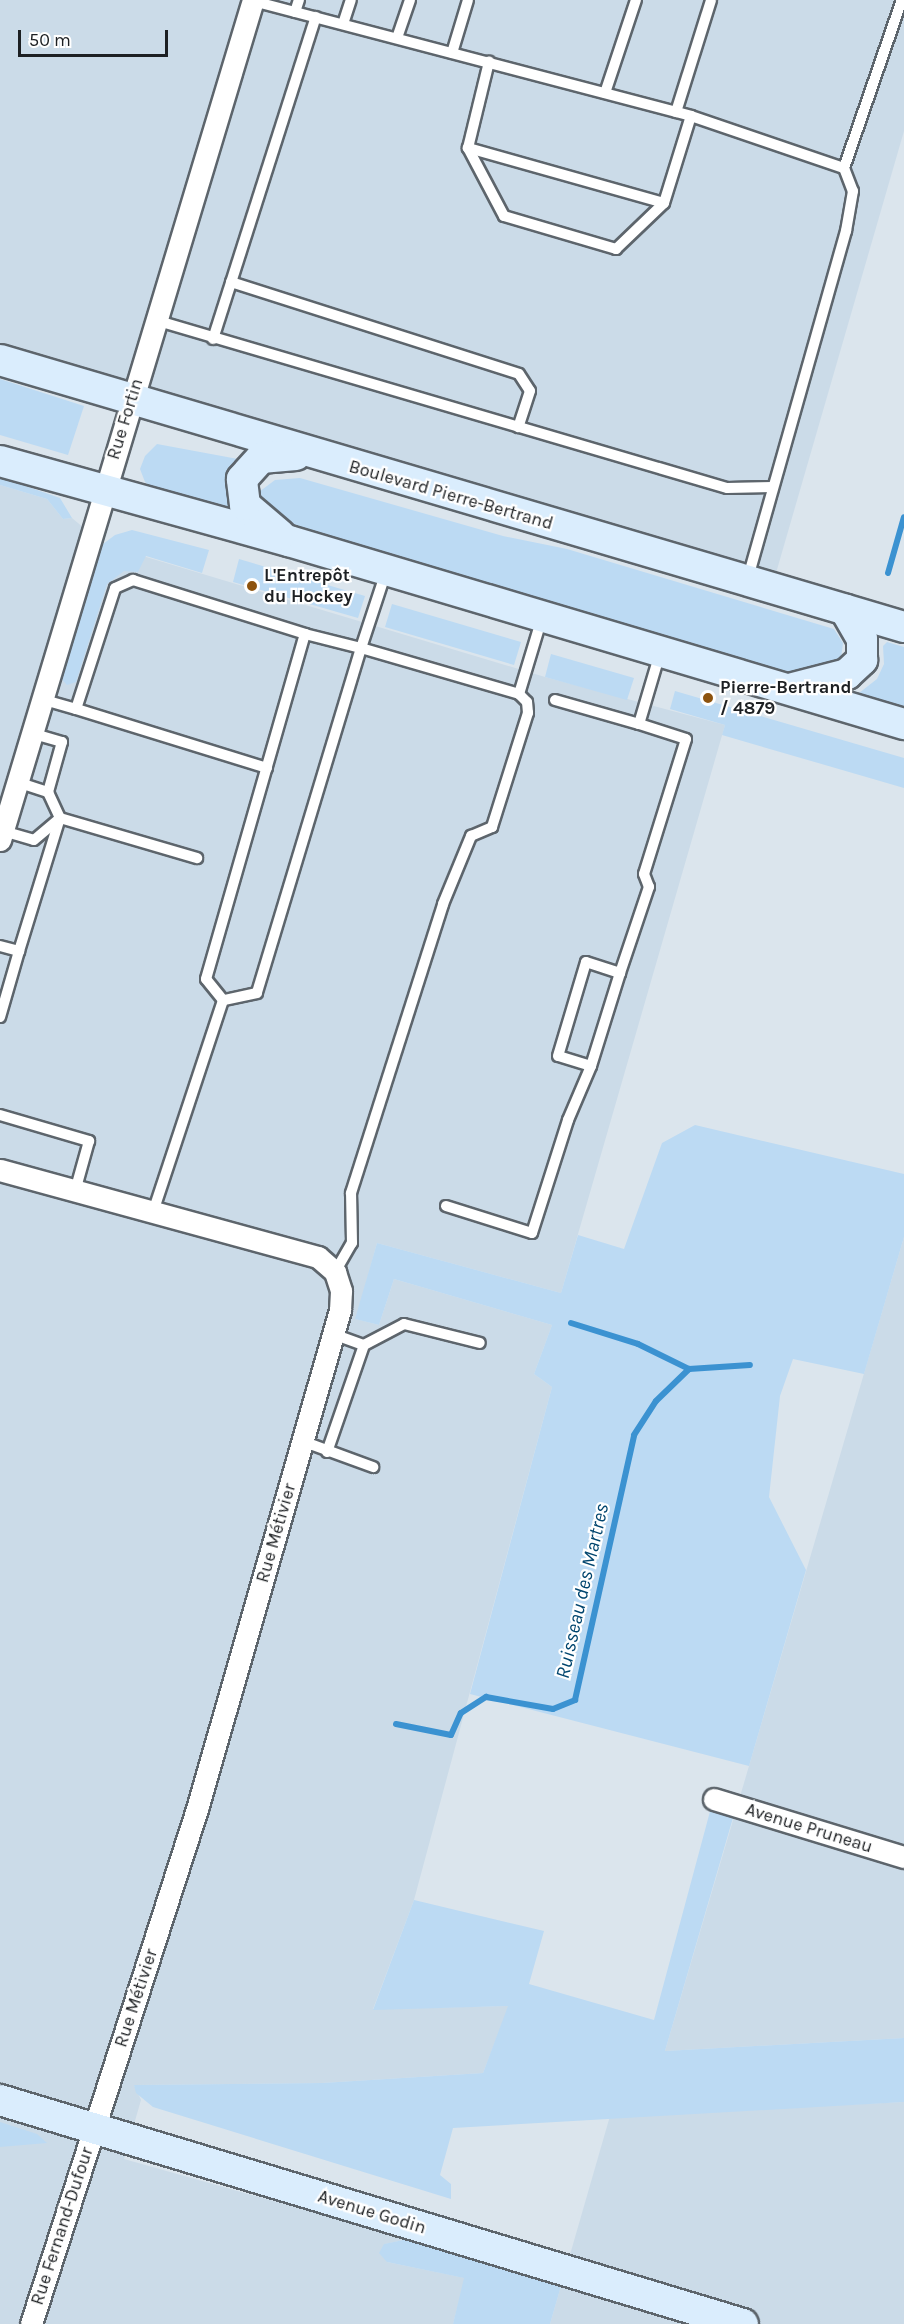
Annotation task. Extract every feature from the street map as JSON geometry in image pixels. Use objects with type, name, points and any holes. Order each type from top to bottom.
[{"type":"main road","name":"Boulevard Pierre-Bertrand","points":[[0,360],[311,455],[904,627]]},
{"type":"main road","points":[[289,541],[245,505],[242,479],[261,458],[311,455]]},
{"type":"main road","points":[[0,461],[102,492],[289,541],[904,724]]},
{"type":"main road","points":[[787,689],[826,682],[857,667],[863,657],[862,639],[846,609]]},
{"type":"main road","name":"Avenue Godin","points":[[0,2100],[743,2324]]},
{"type":"street","name":"Rue Fortin","points":[[1,835],[102,492],[253,0]]},
{"type":"street","points":[[0,1170],[318,1257],[335,1272]]},
{"type":"street","name":"Rue Métivier","points":[[94,2128],[197,1809],[333,1334],[341,1291],[335,1272]]},
{"type":"street","name":"Avenue Pruneau","points":[[714,1799],[904,1857]]},
{"type":"street","name":"Rue Fernand-Dufour","points":[[31,2324],[94,2128]]},
{"type":"lane","points":[[253,0],[691,116],[844,168]]},
{"type":"lane","points":[[295,12],[299,0]]},
{"type":"lane","points":[[343,24],[351,0]]},
{"type":"lane","points":[[397,38],[410,0]]},
{"type":"lane","points":[[452,53],[468,0]]},
{"type":"lane","points":[[605,93],[636,0]]},
{"type":"lane","points":[[676,112],[711,0]]},
{"type":"lane","points":[[747,581],[846,231],[854,191],[844,168],[902,0]]},
{"type":"lane","points":[[213,339],[316,17]]},
{"type":"lane","points":[[489,62],[468,148],[504,216],[616,249],[664,203],[691,116]]},
{"type":"lane","points":[[468,148],[664,203]]},
{"type":"lane","points":[[231,282],[519,374],[530,391],[518,427]]},
{"type":"lane","points":[[155,320],[213,339],[727,488],[772,487]]},
{"type":"lane","points":[[223,1000],[257,993],[361,648],[387,571]]},
{"type":"lane","points":[[76,710],[115,588],[133,580],[305,634],[519,694],[527,702],[528,713],[492,827],[471,836],[443,904],[351,1193],[352,1243],[335,1272]]},
{"type":"lane","points":[[519,694],[542,617]]},
{"type":"lane","points":[[223,1000],[206,979],[305,634]]},
{"type":"lane","points":[[639,724],[660,653]]},
{"type":"lane","points":[[41,699],[267,768]]},
{"type":"lane","points":[[446,1206],[532,1233],[568,1120],[591,1066],[649,887],[644,874],[686,739],[555,700]]},
{"type":"lane","points":[[0,1017],[60,818],[48,792],[62,742],[31,733]]},
{"type":"lane","points":[[17,782],[48,792]]},
{"type":"lane","points":[[1,835],[33,840],[60,818]]},
{"type":"lane","points":[[60,818],[197,858]]},
{"type":"lane","points":[[0,946],[19,951]]},
{"type":"lane","points":[[591,1066],[558,1056],[586,962],[620,973]]},
{"type":"lane","points":[[153,1212],[223,1000]]},
{"type":"lane","points":[[0,1115],[89,1141],[75,1191]]},
{"type":"lane","points":[[327,1452],[364,1345],[405,1324],[480,1343]]},
{"type":"lane","points":[[333,1334],[364,1345]]},
{"type":"lane","points":[[302,1441],[373,1467]]},
{"type":"shaded area","points":[[0,0],[904,0],[904,131],[776,573],[0,343]]},
{"type":"shaded area","points":[[0,379],[84,406],[68,455],[0,435]]},
{"type":"shaded area","points":[[157,444],[254,462],[234,479],[227,495],[233,515],[158,493],[145,482],[140,469],[145,456]]},
{"type":"shaded area","points":[[0,477],[60,498],[72,518],[63,519],[47,499],[0,485]]},
{"type":"shaded area","points":[[300,478],[503,536],[567,549],[834,629],[843,643],[841,658],[830,672],[813,679],[730,656],[697,654],[282,526],[255,495],[275,480]]},
{"type":"shaded area","points":[[0,485],[47,499],[63,519],[72,518],[103,544],[545,677],[725,725],[561,1293],[377,1243],[356,1319],[379,1325],[394,1279],[552,1325],[534,1374],[552,1387],[414,1900],[373,2009],[509,2006],[483,2073],[322,2083],[134,2085],[141,2100],[124,2159],[408,2239],[385,2244],[387,2262],[465,2278],[453,2324],[0,2324]]},
{"type":"shaded area","points":[[132,530],[209,550],[202,573],[146,556],[138,572],[124,571],[107,584],[76,682],[67,685],[60,677],[93,561],[103,544],[115,535]]},
{"type":"shaded area","points":[[239,559],[365,596],[358,618],[233,582]]},
{"type":"shaded area","points":[[392,604],[521,642],[514,665],[385,627]]},
{"type":"shaded area","points":[[887,642],[904,647],[904,711],[860,698],[859,693],[877,679],[884,664],[883,646]]},
{"type":"shaded area","points":[[551,654],[634,678],[627,700],[545,677]]},
{"type":"shaded area","points":[[675,691],[904,758],[904,788],[722,735],[725,725],[670,709]]},
{"type":"shaded area","points":[[695,1125],[904,1174],[904,1237],[864,1374],[793,1359],[780,1396],[769,1497],[806,1570],[749,1766],[470,1694],[552,1387],[534,1374],[552,1325],[394,1279],[379,1325],[355,1319],[377,1243],[561,1293],[578,1235],[624,1249],[662,1143]]},
{"type":"shaded area","points":[[904,1237],[904,2038],[665,2051],[749,1766]]},
{"type":"shaded area","points":[[712,1804],[735,1811],[665,2051],[904,2038],[904,2102],[453,2128],[440,2175],[451,2184],[451,2199],[153,2107],[136,2093],[134,2085],[322,2083],[483,2073],[508,2006],[373,2010],[414,1900],[544,1931],[529,1984],[654,2020]]},
{"type":"shaded area","points":[[904,2102],[904,2324],[550,2324],[610,2116]]},
{"type":"shaded area","points":[[0,2122],[37,2134],[47,2143],[0,2147]]},
{"type":"shaded area","points":[[408,2239],[561,2286],[550,2324],[453,2324],[464,2278],[387,2262],[379,2253],[384,2244]]},
{"type":"waterway","points":[[888,573],[904,517]]},
{"type":"waterway","points":[[571,1323],[638,1344],[689,1369]]},
{"type":"waterway","name":"Ruisseau des Martres","points":[[396,1724],[451,1735],[461,1713],[486,1697],[553,1709],[575,1700],[634,1435],[656,1401],[689,1369],[750,1365]]},
{"type":"place","name":"L'Entrepôt du Hockey","points":[[252,586]]},
{"type":"place","name":"Pierre-Bertrand / 4879","points":[[708,698]]}]
